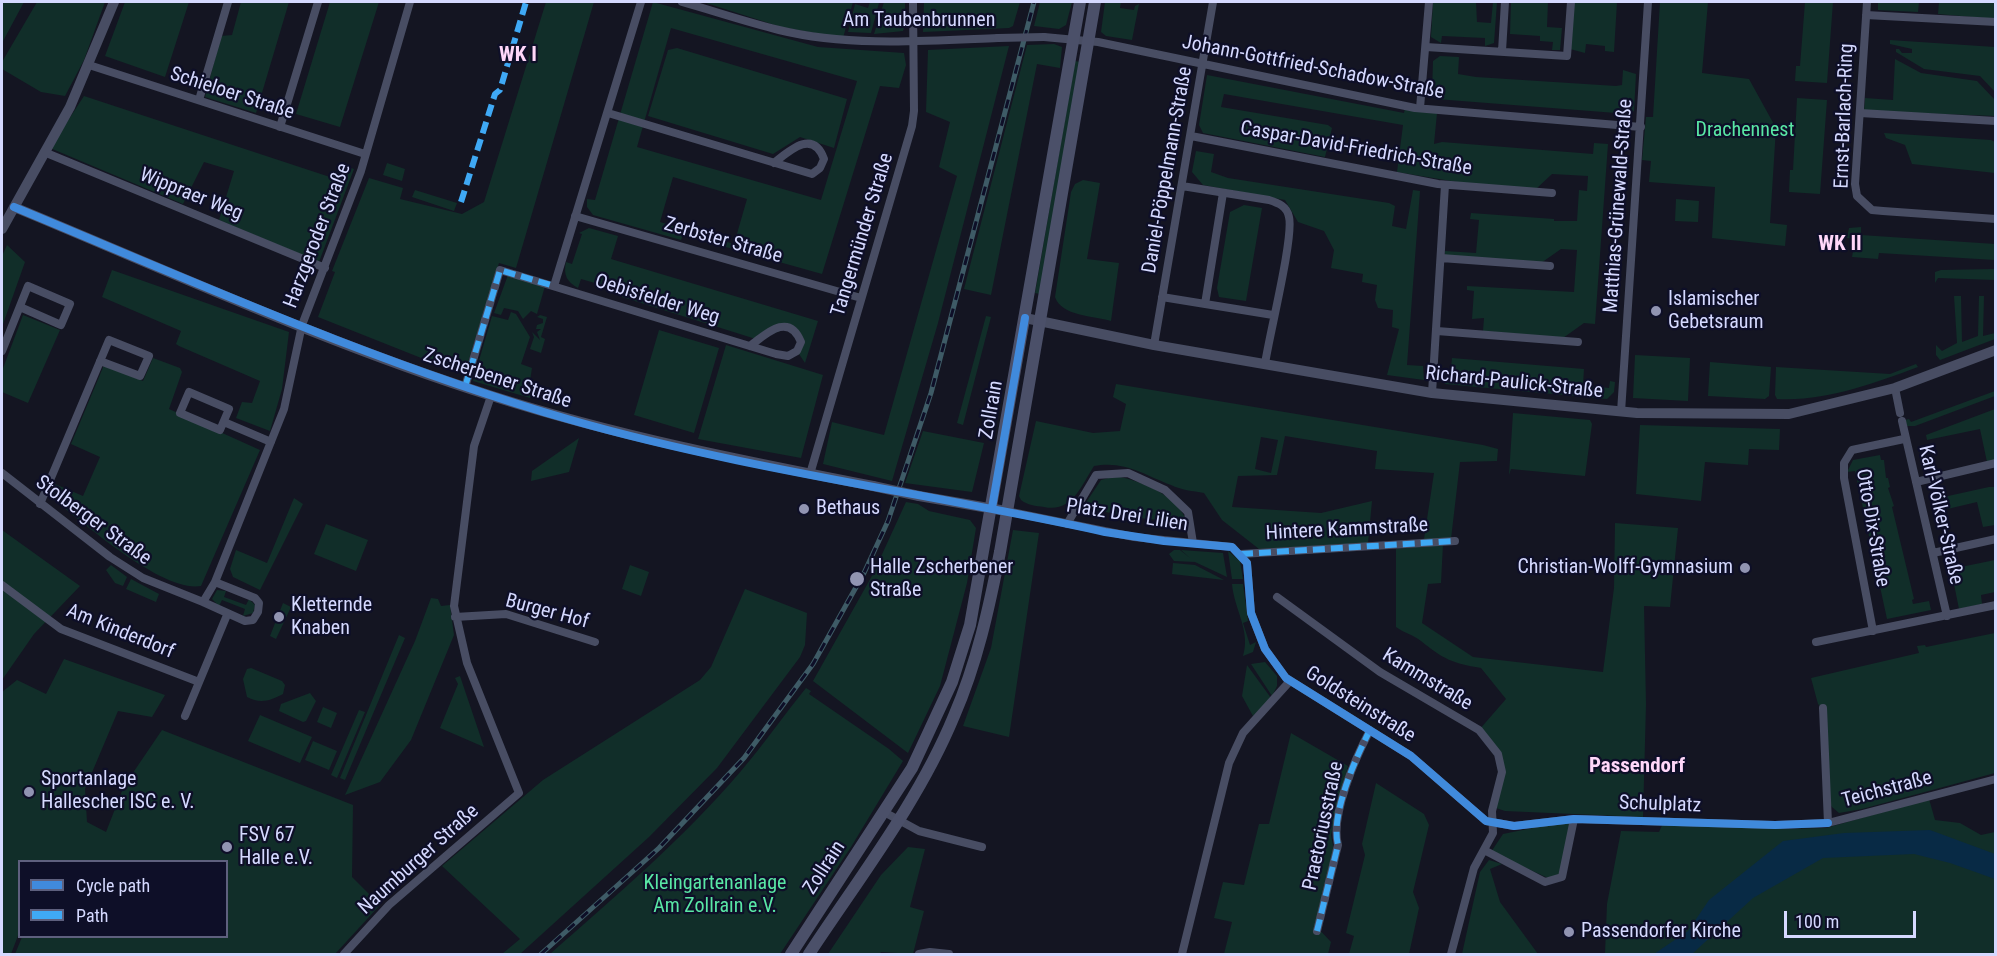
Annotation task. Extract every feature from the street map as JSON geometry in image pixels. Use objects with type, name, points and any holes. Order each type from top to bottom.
[{"type":"main road","name":"Zollrain","points":[[791,954],[923,748],[952,682],[970,625],[1080,2]]},
{"type":"main road","name":"Zollrain","points":[[809,954],[896,821],[945,736],[973,665],[992,594],[1095,2]]},
{"type":"street","points":[[2,229],[70,107],[114,2]]},
{"type":"street","points":[[199,100],[228,2]]},
{"type":"street","points":[[280,127],[318,2]]},
{"type":"street","name":"Harzgeroder Straße","points":[[203,602],[215,582],[284,409],[302,325],[325,268],[365,154],[410,2]]},
{"type":"street","points":[[554,286],[641,2]]},
{"type":"street","name":"Am Taubenbrunnen","points":[[682,2],[780,30],[843,38],[913,41],[1044,37],[1088,41]]},
{"type":"street","name":"Tangermünder Straße","points":[[810,474],[912,126],[914,111],[913,2]]},
{"type":"street","name":"Daniel-Pöppelmann-Straße","points":[[1154,345],[1213,2]]},
{"type":"street","points":[[1420,108],[1429,2]]},
{"type":"street","points":[[1502,51],[1505,2]]},
{"type":"street","points":[[1426,47],[1567,56],[1571,2]]},
{"type":"street","name":"Matthias-Grünewald-Straße","points":[[1621,412],[1648,2]]},
{"type":"street","name":"Ernst-Barlach-Ring","points":[[1867,2],[1855,184],[1857,196],[1862,204],[1883,211],[1995,219]]},
{"type":"street","points":[[1866,15],[1995,22]]},
{"type":"street","name":"Johann-Gottfried-Schadow-Straße","points":[[1088,41],[1420,108],[1641,127]]},
{"type":"street","name":"Schieloer Straße","points":[[89,65],[365,154]]},
{"type":"street","points":[[608,113],[774,163],[812,174],[820,168],[824,159],[821,150],[813,144],[801,144],[774,163]]},
{"type":"street","points":[[1860,113],[1995,121]]},
{"type":"street","name":"Caspar-David-Friedrich-Straße","points":[[1191,136],[1445,185],[1552,193]]},
{"type":"street","name":"Wippraer Weg","points":[[44,152],[325,268]]},
{"type":"street","points":[[1432,393],[1445,185]]},
{"type":"street","points":[[1182,186],[1269,200],[1282,205],[1288,214],[1287,249],[1265,364]]},
{"type":"street","points":[[1205,304],[1223,193]]},
{"type":"street","name":"Zscherbener Straße","points":[[14,207],[302,325],[491,396],[636,437],[920,496],[1006,510]]},
{"type":"street","name":"Zerbster Straße","points":[[575,216],[861,298]]},
{"type":"street","points":[[1441,258],[1550,266]]},
{"type":"street","name":"Oebisfelder Weg","points":[[465,387],[500,270],[750,346],[788,357],[797,351],[801,342],[797,333],[789,327],[778,327],[750,346]]},
{"type":"street","points":[[2,351],[28,286],[70,304],[61,325],[20,307]]},
{"type":"street","points":[[1162,297],[1273,315]]},
{"type":"street","name":"Richard-Paulick-Straße","points":[[1025,318],[1154,345],[1432,393],[1621,412],[1789,414],[1895,388],[1995,350]]},
{"type":"street","points":[[1437,331],[1578,342]]},
{"type":"street","points":[[40,504],[100,361],[109,340],[148,356],[140,376],[100,361]]},
{"type":"street","name":"Karl-Völker-Straße","points":[[1895,388],[1904,438],[1917,482],[1947,616]]},
{"type":"street","points":[[189,392],[229,409],[224,422],[220,430],[180,413],[189,392]]},
{"type":"street","points":[[455,617],[456,576],[474,446],[491,396]]},
{"type":"street","points":[[224,422],[271,442]]},
{"type":"street","name":"Otto-Dix-Straße","points":[[1873,631],[1844,478],[1844,463],[1852,450],[1904,438]]},
{"type":"street","points":[[1917,482],[1995,463]]},
{"type":"street","name":"Stolberger Straße","points":[[2,473],[40,504],[142,578],[203,602]]},
{"type":"street","name":"Platz Drei Lilien","points":[[1068,524],[1096,475],[1128,474],[1165,490],[1188,512],[1193,543]]},
{"type":"street","name":"Platz Drei Lilien","points":[[1006,510],[1134,537],[1227,546],[1241,554]]},
{"type":"street","points":[[1933,553],[1995,539]]},
{"type":"street","name":"Hintere Kammstraße","points":[[1241,554],[1455,541]]},
{"type":"street","name":"Goldsteinstraße","points":[[1241,554],[1247,563],[1249,604],[1254,622],[1269,657],[1290,681],[1411,756],[1486,821],[1492,823]]},
{"type":"street","points":[[203,602],[227,615],[245,621],[253,620],[258,612],[259,603],[255,598],[215,582]]},
{"type":"street","name":"Am Kinderdorf","points":[[2,585],[61,628],[199,682]]},
{"type":"street","name":"Kammstraße","points":[[1277,597],[1380,672],[1486,736],[1498,754],[1502,772],[1492,811],[1493,833],[1471,875],[1451,954]]},
{"type":"street","points":[[1816,642],[1995,605]]},
{"type":"street","name":"Burger Hof","points":[[455,617],[506,614],[595,642]]},
{"type":"street","points":[[185,716],[227,615]]},
{"type":"street","name":"Naumburger Straße","points":[[344,954],[396,898],[519,793],[467,663],[455,617]]},
{"type":"street","points":[[1182,954],[1229,763],[1243,733],[1290,681]]},
{"type":"street","name":"Teichstraße","points":[[1823,708],[1828,823],[1995,779]]},
{"type":"street","name":"Praetoriusstraße","points":[[1317,931],[1338,845],[1335,833],[1352,765],[1370,730]]},
{"type":"street","points":[[884,812],[896,821],[919,831],[982,848]]},
{"type":"street","points":[[1484,850],[1545,882],[1562,877],[1574,819]]},
{"type":"street","name":"Schulplatz","points":[[1492,823],[1523,825],[1574,819],[1764,824],[1828,823]]},
{"type":"street","points":[[920,954],[930,952],[949,954]]},
{"type":"green space","points":[[2,2],[24,2],[2,43]]},
{"type":"green space","points":[[37,2],[105,2],[84,60],[65,96],[41,92],[2,69],[2,62]]},
{"type":"green space","points":[[125,2],[189,2],[165,77],[105,56]]},
{"type":"green space","points":[[241,2],[289,2],[256,113],[205,97],[221,36],[232,35]]},
{"type":"green space","points":[[330,2],[379,2],[340,127],[296,114]]},
{"type":"green space","points":[[546,2],[594,2],[516,268],[499,263],[464,375],[318,317],[335,272],[332,271],[369,178],[403,188],[400,199],[462,214],[484,202]]},
{"type":"green space","points":[[653,2],[818,47],[904,53],[906,65],[899,88],[880,86],[822,274],[683,235],[681,240],[593,215],[587,207],[587,199],[595,200]],"holes":[[[671,28],[857,81],[821,200],[637,147]],[[673,177],[747,199],[734,244],[660,222]]]},
{"type":"green space","points":[[703,2],[853,2],[843,38],[781,27]]},
{"type":"green space","points":[[870,2],[879,3],[871,33],[848,32],[855,4],[868,8]]},
{"type":"green space","points":[[884,2],[905,2],[903,31],[874,34]]},
{"type":"green space","points":[[924,2],[1020,2],[1013,26],[1009,28],[923,32]]},
{"type":"green space","points":[[1040,2],[1072,2],[1066,25],[1059,29],[1034,26]]},
{"type":"green space","points":[[1105,2],[1121,2],[1120,8],[1134,10],[1139,4],[1132,40],[1106,36],[1101,32]]},
{"type":"green space","points":[[1433,2],[1476,2],[1477,22],[1491,23],[1493,2],[1497,2],[1494,43],[1485,46],[1485,38],[1442,36],[1441,43],[1431,37]]},
{"type":"green space","points":[[1511,2],[1548,2],[1547,27],[1562,28],[1560,50],[1552,50],[1553,42],[1540,41],[1540,36],[1510,34]]},
{"type":"green space","points":[[1574,2],[1617,2],[1614,52],[1605,51],[1605,46],[1586,44],[1585,53],[1570,49]]},
{"type":"green space","name":"Drachennest","points":[[1660,2],[1708,2],[1702,73],[1749,79],[1776,128],[1770,223],[1787,225],[1785,246],[1712,238],[1715,187],[1649,182],[1651,161],[1642,160],[1646,117],[1653,117]]},
{"type":"green space","points":[[1805,2],[1833,2],[1827,83],[1795,81],[1796,66],[1800,66]]},
{"type":"green space","points":[[1878,2],[1919,2],[1918,12],[1878,10]]},
{"type":"green space","points":[[1939,2],[1995,2],[1995,19],[1938,14]]},
{"type":"green space","points":[[1890,40],[1995,47],[1995,92],[1980,76],[1924,69],[1896,52],[1896,49],[1899,49],[1902,53],[1912,53],[1912,49],[1890,44]]},
{"type":"green space","points":[[1054,44],[1062,47],[1060,68],[1037,64],[991,295],[964,289],[1027,45]]},
{"type":"green space","points":[[1009,46],[938,323],[892,481],[823,464],[832,422],[884,435],[957,176],[939,167],[950,122],[926,112],[928,50]]},
{"type":"green space","points":[[677,48],[847,99],[834,148],[800,137],[773,154],[648,116],[668,50]]},
{"type":"green space","points":[[1440,56],[1459,57],[1458,74],[1476,77],[1616,86],[1622,85],[1623,70],[1636,74],[1634,111],[1629,114],[1436,99],[1432,93],[1433,61]]},
{"type":"green space","points":[[1895,59],[1921,73],[1977,81],[1995,100],[1995,116],[1864,111],[1865,98],[1893,100]]},
{"type":"green space","points":[[1075,61],[1080,62],[1040,294],[1035,293]]},
{"type":"green space","points":[[1207,75],[1404,113],[1405,108],[1437,113],[1434,144],[1442,142],[1593,154],[1594,143],[1608,144],[1595,324],[1584,323],[1563,338],[1483,331],[1484,318],[1472,319],[1474,291],[1467,290],[1467,286],[1574,292],[1577,250],[1561,249],[1541,263],[1445,256],[1445,251],[1476,253],[1479,220],[1470,219],[1471,213],[1577,221],[1579,190],[1587,191],[1588,176],[1552,174],[1536,189],[1463,183],[1397,172],[1403,125],[1224,94],[1221,107],[1328,125],[1332,128],[1325,157],[1203,133],[1199,125]]},
{"type":"green space","points":[[84,96],[336,179],[342,165],[354,169],[319,262],[219,220],[234,171],[204,162],[183,204],[50,148]]},
{"type":"green space","points":[[1797,98],[1827,100],[1820,194],[1789,192],[1790,170],[1793,170]]},
{"type":"green space","points":[[1884,133],[1991,140],[1995,142],[1995,173],[1912,164],[1905,145],[1886,138]]},
{"type":"green space","points":[[1196,151],[1214,154],[1211,172],[1228,178],[1389,203],[1395,206],[1392,226],[1406,229],[1413,190],[1420,191],[1407,365],[1423,366],[1424,380],[1387,375],[1399,329],[1392,327],[1393,310],[1378,308],[1375,300],[1377,285],[1362,282],[1363,274],[1331,268],[1334,250],[1324,231],[1298,222],[1285,200],[1203,185],[1192,172]]},
{"type":"green space","points":[[387,163],[405,169],[402,181],[383,175]]},
{"type":"green space","points":[[1083,180],[1100,183],[1087,259],[1119,263],[1111,321],[1071,312],[1058,303],[1055,297],[1071,192],[1075,184]]},
{"type":"green space","points":[[415,190],[457,203],[454,211],[412,197]]},
{"type":"green space","points":[[1676,199],[1699,201],[1698,222],[1675,221]]},
{"type":"green space","points":[[1244,205],[1262,208],[1246,301],[1219,297],[1217,288],[1230,212]]},
{"type":"green space","points":[[1861,227],[1861,235],[1995,244],[1995,260],[1879,253],[1878,259],[1852,257],[1855,239],[1847,238],[1849,228]]},
{"type":"green space","points":[[589,228],[618,236],[611,259],[818,321],[805,363],[797,351],[801,342],[789,327],[759,340],[622,297],[623,291],[581,279],[578,288],[574,286],[565,271],[566,262],[572,264],[582,234],[579,233]]},
{"type":"green space","points":[[7,245],[25,262],[2,327],[2,256]]},
{"type":"green space","points":[[1995,269],[1995,280],[1938,278],[1935,283],[1935,272],[1941,270]]},
{"type":"green space","points":[[112,270],[289,332],[282,389],[270,431],[236,418],[242,402],[252,403],[260,381],[179,346],[176,344],[181,331],[102,297]]},
{"type":"green space","points":[[508,275],[545,286],[537,314],[531,311],[523,319],[518,311],[504,308],[501,315],[494,313]]},
{"type":"green space","points":[[1954,296],[1961,296],[1962,342],[1978,336],[1979,296],[1984,296],[1983,336],[1995,333],[1995,339],[1940,360],[1936,355],[1936,345],[1942,351],[1957,343]]},
{"type":"green space","points":[[511,312],[516,314],[530,337],[521,364],[532,368],[529,387],[533,389],[530,398],[473,381],[492,316],[508,320]]},
{"type":"green space","points":[[23,315],[60,330],[28,403],[2,392],[2,371]]},
{"type":"green space","points":[[540,315],[547,317],[541,337],[545,339],[541,353],[530,349],[534,337],[532,332],[540,340],[537,332],[541,329],[536,329],[537,325],[543,323],[543,319],[537,317]]},
{"type":"green space","points":[[986,316],[991,317],[963,425],[957,423]]},
{"type":"green space","points":[[659,330],[719,348],[694,433],[634,415]]},
{"type":"green space","points":[[726,345],[823,375],[801,458],[698,439]]},
{"type":"green space","points":[[1635,355],[1690,358],[1688,401],[1633,398]]},
{"type":"green space","points":[[153,358],[180,368],[182,372],[169,409],[260,450],[201,586],[185,585],[165,578],[145,567],[102,538],[50,497],[55,484],[83,496],[100,457],[71,444],[104,365],[143,381]]},
{"type":"green space","points":[[1452,358],[1584,369],[1583,385],[1609,388],[1610,381],[1615,382],[1614,392],[1607,399],[1445,384],[1441,378],[1450,378]]},
{"type":"green space","points":[[1710,362],[1771,367],[1769,396],[1765,399],[1708,396]]},
{"type":"green space","points":[[1916,364],[1918,367],[1867,385],[1813,398],[1777,399],[1775,395],[1776,367],[1890,374]]},
{"type":"green space","points":[[1116,384],[1483,445],[1498,449],[1497,461],[1460,462],[1451,539],[1424,539],[1434,473],[1375,469],[1377,451],[1285,436],[1277,475],[1238,476],[1232,507],[1321,513],[1372,501],[1368,543],[1259,549],[1222,520],[1204,493],[1179,488],[1134,469],[1115,465],[1094,466],[1075,496],[1062,506],[1054,508],[1038,506],[1021,500],[1019,496],[1036,421],[1093,433],[1120,431],[1126,404],[1113,397]],"holes":[[[1261,437],[1278,440],[1271,473],[1255,469]]]},
{"type":"green space","points":[[1995,391],[1995,396],[1915,426],[1907,426],[1905,420],[1909,419],[1911,422]]},
{"type":"green space","points":[[1995,409],[1995,460],[1987,462],[1980,429],[1927,440],[1926,435]]},
{"type":"green space","points":[[1513,413],[1590,420],[1592,424],[1585,476],[1511,469],[1509,475]]},
{"type":"green space","points":[[1640,425],[1780,429],[1779,450],[1749,449],[1748,465],[1705,462],[1701,501],[1636,494]]},
{"type":"green space","points":[[923,431],[984,443],[972,492],[905,483]]},
{"type":"green space","points":[[579,438],[569,472],[531,481],[532,471]]},
{"type":"green space","points":[[1880,455],[1881,460],[1884,460],[1886,478],[1888,478],[1890,487],[1888,488],[1894,506],[1892,507],[1914,599],[1913,604],[1929,601],[1931,610],[1887,619],[1855,471],[1847,472],[1853,460]]},
{"type":"green space","points":[[1116,476],[1148,486],[1168,497],[1183,513],[1188,523],[1129,517],[1083,507],[1101,480]]},
{"type":"green space","points":[[1995,487],[1995,525],[1983,527],[1977,502],[1939,511],[1939,498]]},
{"type":"green space","points":[[294,498],[303,504],[260,590],[233,577],[230,569],[236,550],[267,563]]},
{"type":"green space","points":[[906,502],[918,504],[929,511],[970,520],[976,528],[967,583],[940,686],[908,753],[813,681],[873,574]]},
{"type":"green space","points":[[1615,523],[1678,528],[1670,607],[1644,606],[1646,704],[1643,817],[1505,811],[1493,807],[1501,762],[1479,730],[1506,699],[1481,668],[1448,659],[1396,627],[1396,549],[1443,544],[1441,583],[1428,584],[1422,623],[1473,657],[1603,672],[1614,588]]},
{"type":"green space","points":[[326,524],[368,540],[356,571],[314,554]]},
{"type":"green space","points":[[2,530],[80,586],[34,634],[2,680]]},
{"type":"green space","points":[[1013,530],[1039,533],[1009,737],[963,726],[991,648]]},
{"type":"green space","points":[[1174,550],[1180,550],[1190,558],[1181,550],[1223,553],[1227,577],[1195,562],[1174,561],[1169,554]]},
{"type":"green space","points":[[1228,551],[1240,561],[1243,579],[1232,579]]},
{"type":"green space","points":[[1995,560],[1995,592],[1981,595],[1982,604],[1959,609],[1951,569]]},
{"type":"green space","points":[[1173,563],[1195,565],[1224,580],[1172,574]]},
{"type":"green space","points":[[111,565],[127,577],[123,586],[115,583],[106,570]]},
{"type":"green space","points":[[630,565],[649,572],[641,596],[622,589]]},
{"type":"green space","points":[[131,579],[159,594],[156,602],[126,589]]},
{"type":"green space","points":[[1232,584],[1243,584],[1248,621],[1243,623],[1250,645],[1256,642],[1253,652],[1243,656],[1244,629]]},
{"type":"green space","points":[[745,589],[807,613],[805,645],[800,657],[717,768],[649,837],[520,954],[502,954],[520,939],[442,866],[543,780],[700,680],[711,667]]},
{"type":"green space","points":[[217,590],[226,591],[224,597],[246,605],[249,599],[255,605],[253,613],[243,616],[245,609],[222,600],[219,606],[212,599]]},
{"type":"green space","points":[[431,598],[438,599],[441,606],[450,605],[454,635],[411,740],[380,782],[345,795],[415,641]]},
{"type":"green space","points":[[283,603],[291,607],[276,639],[270,636]]},
{"type":"green space","points":[[1995,633],[1995,773],[1862,809],[1839,813],[1832,807],[1826,797],[1823,709],[1818,704],[1811,678],[1919,653],[1917,646],[1925,645],[1926,647]]},
{"type":"green space","points":[[399,635],[405,638],[345,780],[340,778]]},
{"type":"green space","points":[[64,659],[165,695],[152,717],[118,711],[85,789],[87,822],[106,832],[124,786],[162,730],[353,805],[352,877],[380,905],[335,954],[15,954],[22,938],[228,938],[228,860],[18,860],[18,936],[11,954],[2,954],[2,692],[17,680],[46,694]]},
{"type":"green space","points":[[1265,662],[1277,676],[1277,686],[1272,696],[1251,664]]},
{"type":"green space","points":[[1247,665],[1271,698],[1253,716],[1242,696]]},
{"type":"green space","points":[[251,668],[282,681],[285,685],[283,694],[265,701],[247,697],[243,679],[247,669]]},
{"type":"green space","points":[[460,676],[484,747],[440,728],[458,684],[455,678]]},
{"type":"green space","name":"Kleingartenanlage Am Zollrain e.V.","points":[[806,688],[811,691],[809,694],[903,761],[851,847],[780,954],[550,954],[649,866],[696,820],[741,771]]},
{"type":"green space","points":[[310,693],[316,701],[306,721],[303,722],[279,711],[281,704]]},
{"type":"green space","points":[[323,707],[337,713],[331,728],[317,722]]},
{"type":"green space","points":[[359,710],[365,712],[337,778],[331,775]]},
{"type":"green space","points":[[260,715],[312,737],[300,763],[248,741]]},
{"type":"green space","points":[[1291,733],[1348,766],[1331,835],[1334,851],[1315,925],[1331,942],[1328,954],[1224,954],[1232,922],[1214,918],[1223,882],[1244,885],[1259,824],[1269,824]]},
{"type":"green space","points":[[313,741],[337,751],[329,770],[305,760]]},
{"type":"green space","points":[[1376,783],[1424,814],[1429,825],[1413,892],[1419,908],[1409,954],[1349,954],[1354,936],[1346,933],[1365,855],[1362,844]]},
{"type":"green space","points":[[1929,799],[1935,820],[1960,823],[1981,835],[1995,832],[1995,954],[1605,954],[1607,904],[1621,831],[1659,832],[1663,823],[1780,825],[1782,829],[1826,828]]},
{"type":"green space","points":[[1572,820],[1560,875],[1548,878],[1491,852],[1503,834]]},
{"type":"green space","points":[[908,847],[925,849],[910,907],[924,911],[913,954],[881,952],[880,954],[828,954],[881,875]]},
{"type":"green space","points":[[1489,860],[1502,864],[1490,869],[1500,902],[1538,954],[1462,954],[1480,872]]},
{"type":"water","points":[[1930,830],[1995,854],[1995,879],[1950,863],[1914,854],[1823,858],[1753,898],[1692,954],[1654,954],[1688,931],[1709,900],[1783,841],[1844,833]]},
{"type":"railway","points":[[541,954],[659,848],[744,758],[813,664],[864,573],[888,521],[931,393],[1034,2]]},
{"type":"marked path","points":[[461,202],[495,94],[500,90],[526,2]]},
{"type":"marked path","points":[[465,387],[500,270],[554,286]]},
{"type":"marked path","points":[[1241,554],[1455,541]]},
{"type":"marked path","points":[[1317,931],[1338,845],[1338,818],[1341,803],[1352,770],[1370,730]]},
{"type":"cycle path","points":[[14,207],[359,348],[429,374],[571,420],[703,453],[1105,532],[1164,541],[1232,547],[1247,563],[1251,613],[1265,649],[1286,678],[1411,756],[1486,821],[1514,826],[1574,819],[1775,825],[1828,823]]},
{"type":"cycle path","points":[[992,508],[1025,318]]},
{"type":"place","name":"Islamischer Gebetsraum","points":[[1656,311]]},
{"type":"place","name":"Bethaus","points":[[804,509]]},
{"type":"place","name":"Christian-Wolff-Gymnasium","points":[[1745,568]]},
{"type":"place","name":"Halle Zscherbener Straße","points":[[857,579]]},
{"type":"place","name":"Kletternde Knaben","points":[[279,617]]},
{"type":"place","name":"Sportanlage Hallescher ISC e. V.","points":[[29,792]]},
{"type":"place","name":"FSV 67 Halle e.V.","points":[[227,847]]},
{"type":"place","name":"Passendorfer Kirche","points":[[1569,932]]},
{"type":"district","name":"WK I","points":[[518,56]]},
{"type":"district","name":"WK II","points":[[1840,245]]},
{"type":"district","name":"Passendorf","points":[[1637,767]]}]
